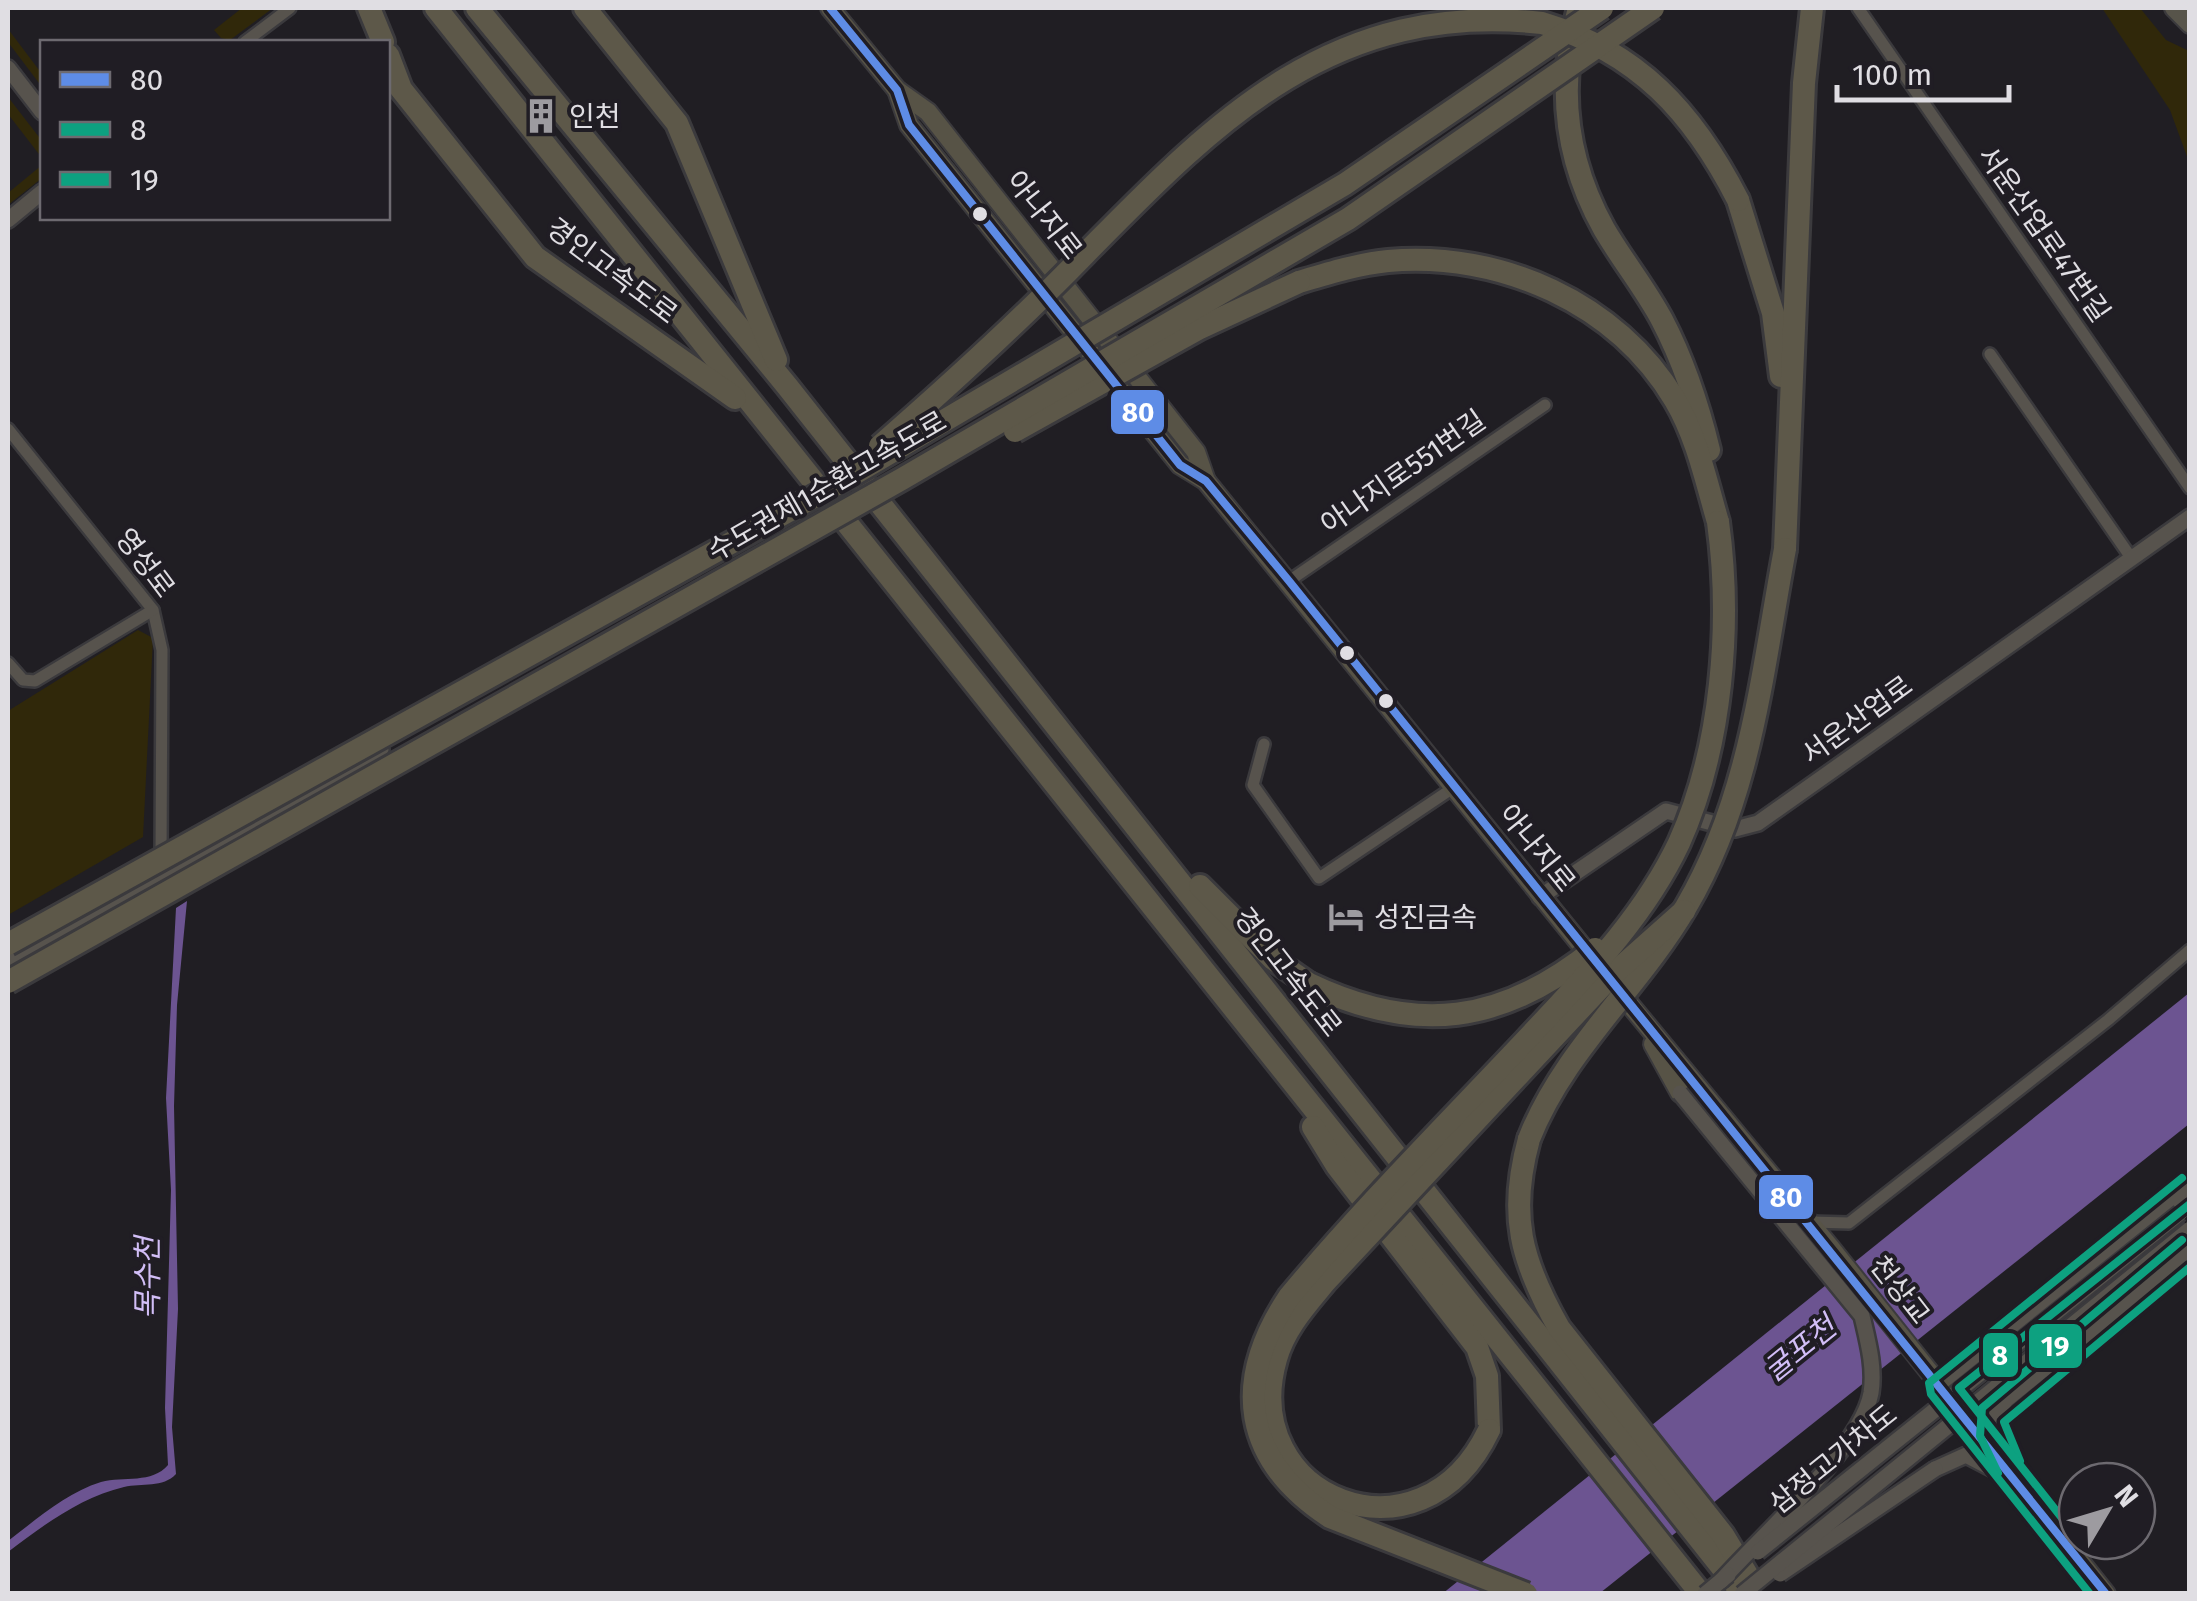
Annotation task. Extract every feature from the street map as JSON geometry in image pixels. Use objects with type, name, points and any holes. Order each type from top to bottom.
[{"type":"highway","points":[[369,8],[382,40]]},
{"type":"highway","name":"경인고속도로","points":[[436,8],[1680,1568],[1709,1589]]},
{"type":"highway","name":"경인고속도로","points":[[478,8],[787,386],[1132,822],[1618,1421]]},
{"type":"highway","name":"경인고속도로","points":[[585,8],[677,123],[787,386]]},
{"type":"highway","points":[[1526,1594],[1330,1517],[1310,1504],[1282,1477],[1262,1446],[1252,1384],[1271,1324],[1288,1298],[1582,980],[1630,922],[1679,843],[1697,794],[1726,638],[1726,583],[1712,464],[1682,366],[1654,306],[1604,230],[1573,153],[1565,105],[1565,57],[1578,8]]},
{"type":"highway","name":"수도권제1순환고속도로","points":[[8,944],[837,484],[1344,184],[1602,8]]},
{"type":"highway","name":"수도권제1순환고속도로","points":[[8,982],[902,480],[1348,219],[1653,8]]},
{"type":"highway","points":[[1759,1594],[1618,1421],[1559,1328],[1523,1251],[1516,1211],[1529,1140],[1574,1055],[1652,959],[1684,911],[1732,811],[1752,739],[1785,549],[1804,82],[1812,8]]},
{"type":"highway","points":[[837,484],[960,378],[1234,99],[1278,66],[1328,38],[1376,20],[1440,10],[1506,13],[1612,51],[1654,82],[1690,121],[1718,161],[1738,200],[1773,313],[1781,378],[1785,549]]},
{"type":"highway","name":"경인고속도로","points":[[390,60],[401,89],[535,257],[756,412]]},
{"type":"highway","points":[[902,480],[994,442],[1256,299],[1351,267],[1436,261],[1486,267],[1536,283],[1580,303],[1614,328],[1647,360],[1676,402],[1696,446],[1718,522]]},
{"type":"highway","points":[[1132,822],[1191,875],[1248,937],[1308,984],[1350,1003],[1388,1014],[1468,1014],[1510,1002],[1549,983],[1630,922]]},
{"type":"highway","points":[[1262,1043],[1338,1166],[1477,1347],[1488,1376],[1489,1430],[1459,1478],[1434,1496],[1399,1507],[1364,1507],[1334,1499],[1306,1479],[1279,1436],[1271,1386],[1286,1334],[1325,1282],[1610,976],[1684,911]]},
{"type":"highway","points":[[1715,1541],[1744,1594]]},
{"type":"main road","name":"아나지로","points":[[830,8],[897,90],[928,112],[1196,452],[1206,481],[1540,896],[1830,1247]]},
{"type":"main road","points":[[2174,8],[2190,24]]},
{"type":"main road","points":[[1634,1008],[1680,1093]]},
{"type":"main road","name":"천상교","points":[[1830,1247],[1941,1386]]},
{"type":"main road","points":[[1941,1386],[2106,1594]]},
{"type":"street","points":[[248,40],[290,8]]},
{"type":"street","name":"서운산업로47번길","points":[[1858,8],[2190,488]]},
{"type":"street","points":[[8,68],[40,109]]},
{"type":"street","points":[[8,220],[40,194]]},
{"type":"street","points":[[1990,354],[2132,559]]},
{"type":"street","name":"아나지로551번길","points":[[1289,581],[1545,405]]},
{"type":"street","name":"영성로","points":[[8,429],[153,610],[162,650],[161,876]]},
{"type":"street","name":"서운산업로","points":[[1540,896],[1666,810],[1735,829],[1758,823],[2190,517]]},
{"type":"street","points":[[8,663],[16,674],[35,681],[153,610]]},
{"type":"street","points":[[8,962],[432,720]]},
{"type":"street","points":[[1264,744],[1253,786],[1319,878],[1453,788]]},
{"type":"street","points":[[1810,1222],[1849,1223],[2108,1020],[2190,950]]},
{"type":"street","points":[[1680,1093],[1862,1316],[1872,1354],[1871,1392],[1863,1421],[1840,1455],[1709,1589]]},
{"type":"street","points":[[1941,1386],[2190,1188]]},
{"type":"street","name":"삼정고가차도","points":[[1709,1589],[2185,1209]]},
{"type":"street","name":"삼정고가차도","points":[[1744,1594],[2190,1229]]},
{"type":"street","points":[[2018,1483],[1992,1434],[1992,1416],[2190,1250]]},
{"type":"street","points":[[1744,1594],[1935,1468],[1966,1455],[2018,1483]]},
{"type":"shaded area","points":[[242,8],[273,8],[230,40],[221,38],[214,30]]},
{"type":"shaded area","points":[[2102,8],[2140,8],[2166,40],[2189,51],[2189,162],[2170,110]]},
{"type":"shaded area","points":[[8,29],[40,71],[40,84],[8,42]]},
{"type":"shaded area","points":[[8,97],[40,138],[40,155],[8,114]]},
{"type":"shaded area","points":[[40,167],[40,180],[8,205],[8,193]]},
{"type":"shaded area","points":[[138,630],[153,638],[143,837],[8,915],[8,711]]},
{"type":"water","name":"목수천","points":[[187,901],[177,1005],[174,1106],[178,1309],[172,1427],[176,1474],[159,1483],[124,1487],[77,1505],[8,1552],[8,1541],[76,1493],[101,1482],[154,1475],[168,1465],[165,1408],[171,1190],[166,1098],[176,908]]},
{"type":"water","name":"굴포천","points":[[2189,993],[2189,1124],[1600,1593],[1442,1594]]},
{"type":"transit line","name":"80","points":[[830,8],[897,90],[909,125],[1180,465],[1206,481],[1289,581],[2106,1594]]},
{"type":"transit line","name":"19","points":[[2090,1594],[1931,1394],[1929,1383],[2182,1178]]},
{"type":"transit line","name":"8","points":[[2057,1512],[1959,1388],[2190,1204]]},
{"type":"transit line","name":"19","points":[[1998,1473],[1980,1436],[1982,1408],[2182,1240]]},
{"type":"transit line","name":"8","points":[[2020,1461],[2004,1422],[2190,1267]]},
{"type":"place","name":"인천","points":[[541,116]]},
{"type":"place","name":"성진금속","points":[[1346,917]]}]
